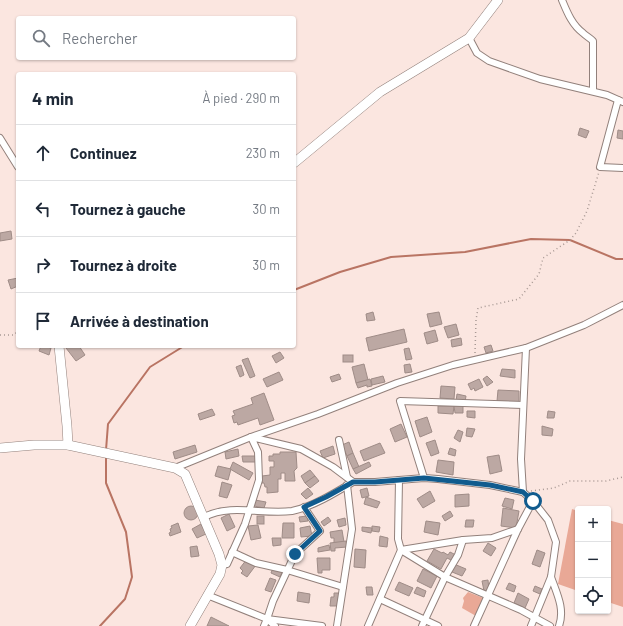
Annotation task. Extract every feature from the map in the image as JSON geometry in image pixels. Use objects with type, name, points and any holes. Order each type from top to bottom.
[{"type":"main road","points":[[296,161],[380,92],[469,38],[498,0]]},
{"type":"main road","points":[[59,348],[68,445]]},
{"type":"main road","points":[[0,448],[34,445],[68,445],[176,468],[185,474],[204,517],[222,565],[217,580],[190,626]]},
{"type":"street","points":[[562,0],[573,22],[593,41],[593,91]]},
{"type":"street","points":[[469,38],[477,53],[489,61],[540,79],[593,91],[621,101],[600,167],[623,168]]},
{"type":"street","points":[[0,138],[16,164]]},
{"type":"street","points":[[176,468],[251,437],[318,414],[397,383],[453,364],[526,348],[584,325],[623,305]]},
{"type":"street","points":[[523,492],[521,459],[526,348]]},
{"type":"street","points":[[424,478],[400,401],[523,405]]},
{"type":"street","points":[[251,437],[301,449],[333,467],[347,477]]},
{"type":"street","points":[[222,565],[227,564],[244,524],[259,480],[258,452],[251,437]]},
{"type":"street","points":[[338,626],[352,529],[350,484],[347,477],[339,440]]},
{"type":"street","points":[[204,517],[212,513],[227,510],[291,511],[304,507],[350,484],[424,478],[490,485],[523,492],[533,501],[548,520],[556,542],[551,577],[531,626]]},
{"type":"street","points":[[368,626],[401,550],[398,540],[399,480]]},
{"type":"street","points":[[474,626],[518,529],[533,501]]},
{"type":"street","points":[[264,626],[273,601],[295,554],[320,531],[304,507]]},
{"type":"street","points":[[401,550],[463,540],[492,538],[518,529]]},
{"type":"street","points":[[423,623],[445,577],[458,555],[463,540]]},
{"type":"street","points":[[401,550],[445,577],[488,595],[535,617],[550,626]]},
{"type":"street","points":[[232,552],[256,563],[287,570],[343,587]]},
{"type":"street","points":[[551,577],[561,607],[562,616],[559,626]]},
{"type":"street","points":[[207,595],[267,619],[317,626]]},
{"type":"street","points":[[380,599],[423,623],[438,626]]},
{"type":"street","points":[[267,619],[275,626]]},
{"type":"path","points":[[476,359],[476,320],[478,308],[519,299],[539,274],[544,258],[576,234],[587,211],[600,167]]},
{"type":"path","points":[[0,335],[14,335],[16,333]]},
{"type":"path","points":[[523,492],[554,488],[570,482],[606,481],[623,477]]},
{"type":"shaded area","points":[[572,509],[575,510],[575,590],[558,584]]},
{"type":"shaded area","points":[[611,521],[623,524],[623,607],[611,603]]},
{"type":"shaded area","points":[[468,592],[486,599],[476,616],[462,608],[464,601],[463,598]]},
{"type":"building","points":[[580,128],[589,131],[586,138],[578,135]]},
{"type":"building","points":[[618,130],[623,131],[623,139],[617,138]]},
{"type":"building","points":[[11,231],[12,239],[0,241],[0,233]]},
{"type":"building","points":[[16,278],[16,287],[11,289],[8,280]]},
{"type":"building","points":[[373,312],[375,320],[367,321],[366,314]]},
{"type":"building","points":[[439,312],[442,324],[430,327],[427,314]]},
{"type":"building","points":[[456,324],[459,335],[448,338],[444,327]]},
{"type":"building","points":[[404,329],[407,342],[369,351],[366,338]]},
{"type":"building","points":[[435,330],[438,341],[427,344],[424,333]]},
{"type":"building","points":[[461,338],[462,345],[452,347],[451,340]]},
{"type":"building","points":[[491,345],[493,351],[486,353],[484,347]]},
{"type":"building","points":[[40,348],[51,348],[49,355],[39,351]]},
{"type":"building","points":[[66,348],[80,348],[85,355],[76,361]]},
{"type":"building","points":[[409,348],[412,359],[406,360],[404,349]]},
{"type":"building","points":[[280,352],[284,358],[276,363],[272,356]]},
{"type":"building","points":[[343,355],[353,355],[353,362],[343,362]]},
{"type":"building","points":[[248,358],[255,376],[250,378],[242,360]]},
{"type":"building","points":[[364,364],[368,380],[356,383],[352,367]]},
{"type":"building","points":[[410,364],[412,372],[405,373],[404,365]]},
{"type":"building","points":[[241,365],[244,375],[240,377],[236,367]]},
{"type":"building","points":[[502,369],[515,370],[515,378],[500,376]]},
{"type":"building","points":[[279,372],[283,380],[267,387],[263,379]]},
{"type":"building","points":[[339,374],[341,379],[332,382],[330,377]]},
{"type":"building","points":[[383,376],[385,382],[372,385],[371,379]]},
{"type":"building","points":[[487,376],[493,382],[487,386],[483,379]]},
{"type":"building","points":[[370,379],[372,386],[367,387],[367,385],[358,388],[356,383]]},
{"type":"building","points":[[479,379],[483,387],[475,391],[474,388],[471,390],[468,384]]},
{"type":"building","points":[[441,386],[455,387],[454,399],[440,398]]},
{"type":"building","points":[[498,390],[519,391],[519,402],[497,401]]},
{"type":"building","points":[[264,393],[274,420],[260,425],[258,418],[238,425],[237,422],[234,423],[232,416],[235,415],[233,411],[253,404],[251,398]]},
{"type":"building","points":[[457,394],[466,396],[465,402],[456,401]]},
{"type":"building","points":[[438,406],[454,406],[453,414],[438,413]]},
{"type":"building","points":[[454,406],[463,406],[463,413],[455,413]]},
{"type":"building","points":[[212,409],[215,415],[200,420],[198,414]]},
{"type":"building","points":[[467,411],[475,411],[475,418],[467,417]]},
{"type":"building","points":[[548,411],[555,412],[554,418],[547,418]]},
{"type":"building","points":[[427,417],[432,432],[420,437],[415,421]]},
{"type":"building","points":[[401,424],[407,437],[395,442],[390,429]]},
{"type":"building","points":[[542,426],[553,429],[552,436],[542,435]]},
{"type":"building","points":[[467,428],[475,429],[472,437],[466,436]]},
{"type":"building","points":[[458,430],[463,432],[460,442],[454,438]]},
{"type":"building","points":[[435,440],[439,453],[431,456],[426,443]]},
{"type":"building","points":[[349,442],[353,453],[347,456],[342,445]]},
{"type":"building","points":[[380,443],[385,453],[364,461],[360,451]]},
{"type":"building","points":[[195,445],[197,452],[175,459],[173,452]]},
{"type":"building","points":[[333,446],[335,454],[323,458],[320,451]]},
{"type":"building","points":[[450,448],[456,450],[455,456],[448,454]]},
{"type":"building","points":[[238,449],[239,456],[226,459],[225,452]]},
{"type":"building","points":[[280,452],[296,452],[297,468],[294,471],[295,481],[285,481],[285,473],[281,473],[281,479],[278,479],[278,492],[267,493],[267,487],[265,487],[264,483],[262,483],[262,476],[270,475],[270,467],[274,467],[274,461],[269,461],[269,456],[273,456],[273,454],[280,454]]},
{"type":"building","points":[[353,453],[359,467],[353,469],[347,456]]},
{"type":"building","points":[[499,455],[502,471],[490,474],[487,457]]},
{"type":"building","points":[[242,456],[256,456],[256,462],[243,462]]},
{"type":"building","points":[[438,460],[454,462],[453,475],[436,472]]},
{"type":"building","points":[[233,462],[253,473],[249,480],[230,469]]},
{"type":"building","points":[[369,462],[371,466],[356,474],[353,469]]},
{"type":"building","points":[[218,466],[231,469],[228,480],[215,476]]},
{"type":"building","points":[[310,470],[315,476],[305,483],[301,476]]},
{"type":"building","points":[[315,476],[319,481],[310,488],[305,483]]},
{"type":"building","points":[[222,482],[232,485],[227,498],[219,496]]},
{"type":"building","points":[[308,488],[313,494],[306,499],[301,494]]},
{"type":"building","points":[[367,488],[369,496],[362,498],[360,490]]},
{"type":"building","points":[[430,491],[435,501],[423,508],[417,499]]},
{"type":"building","points":[[469,494],[469,506],[455,507],[455,495]]},
{"type":"building","points":[[366,497],[380,502],[377,508],[364,504]]},
{"type":"building","points":[[505,498],[514,500],[512,509],[502,506]]},
{"type":"building","points":[[255,500],[266,502],[264,508],[254,506]]},
{"type":"building","points":[[191,506],[196,508],[198,513],[196,518],[191,520],[186,518],[184,513],[186,508]]},
{"type":"building","points":[[503,508],[519,511],[516,528],[501,526]]},
{"type":"building","points":[[450,511],[453,516],[445,521],[442,516]]},
{"type":"building","points":[[229,514],[235,527],[227,531],[221,518]]},
{"type":"building","points":[[257,516],[264,516],[264,524],[257,524]]},
{"type":"building","points":[[307,516],[308,521],[300,522],[299,517]]},
{"type":"building","points":[[328,517],[331,521],[324,526],[321,522]]},
{"type":"building","points":[[345,518],[346,525],[339,527],[337,520]]},
{"type":"building","points":[[466,520],[474,520],[473,527],[465,527]]},
{"type":"building","points":[[426,521],[440,523],[438,535],[424,532]]},
{"type":"building","points":[[178,523],[181,532],[170,536],[169,533],[171,532],[171,526]]},
{"type":"building","points":[[283,523],[294,523],[294,538],[282,538]]},
{"type":"building","points":[[201,524],[206,534],[197,538],[192,529]]},
{"type":"building","points":[[258,525],[261,538],[251,540],[248,526]]},
{"type":"building","points":[[310,526],[312,536],[301,537],[300,528]]},
{"type":"building","points":[[372,526],[380,527],[379,532],[372,531]]},
{"type":"building","points":[[362,527],[372,528],[371,533],[362,531]]},
{"type":"building","points":[[342,530],[344,542],[334,543],[334,538],[331,538],[330,532]]},
{"type":"building","points":[[380,536],[388,538],[387,547],[379,546]]},
{"type":"building","points":[[272,538],[281,538],[281,545],[273,546]]},
{"type":"building","points":[[346,541],[347,547],[335,548],[335,551],[331,551],[330,543]]},
{"type":"building","points":[[488,543],[496,548],[491,556],[483,551]]},
{"type":"building","points":[[329,545],[330,550],[318,552],[318,548]]},
{"type":"building","points":[[197,546],[199,556],[191,557],[190,547]]},
{"type":"building","points":[[355,549],[366,550],[365,568],[354,567]]},
{"type":"building","points":[[434,549],[448,555],[450,552],[456,555],[453,561],[447,558],[441,569],[427,561]]},
{"type":"building","points":[[537,550],[545,553],[540,567],[532,564]]},
{"type":"building","points":[[317,558],[330,558],[330,570],[322,570],[322,573],[318,573]]},
{"type":"building","points":[[247,559],[256,565],[247,577],[241,573],[243,571],[240,568]]},
{"type":"building","points":[[454,564],[466,569],[462,576],[452,572]]},
{"type":"building","points":[[273,568],[282,572],[280,577],[271,573]]},
{"type":"building","points":[[423,569],[437,576],[431,588],[417,581]]},
{"type":"building","points":[[270,578],[276,580],[271,592],[265,590]]},
{"type":"building","points":[[488,580],[489,590],[484,591],[482,581]]},
{"type":"building","points":[[399,582],[413,588],[409,596],[395,590]]},
{"type":"building","points":[[509,583],[516,586],[514,592],[506,589]]},
{"type":"building","points":[[535,586],[542,589],[540,594],[533,591]]},
{"type":"building","points":[[366,587],[372,587],[373,595],[367,595]]},
{"type":"building","points":[[417,587],[426,591],[424,597],[414,593]]},
{"type":"building","points":[[298,592],[310,594],[309,603],[297,601]]},
{"type":"building","points":[[334,593],[339,593],[337,606],[330,606],[331,597],[334,597]]},
{"type":"building","points":[[518,593],[529,599],[525,608],[514,603]]},
{"type":"building","points":[[211,617],[229,626],[207,626]]},
{"type":"waterway","points":[[296,289],[340,272],[391,257],[465,252],[531,239],[570,240],[616,259],[623,259]]},
{"type":"waterway","points":[[106,450],[108,424],[150,367],[181,348]]},
{"type":"waterway","points":[[100,626],[125,599],[132,577],[126,532],[106,483],[106,456]]},
{"type":"route","points":[[295,554],[320,531],[304,507],[342,489],[353,482],[375,482],[424,478],[438,479],[490,485],[523,492],[533,501]]}]
